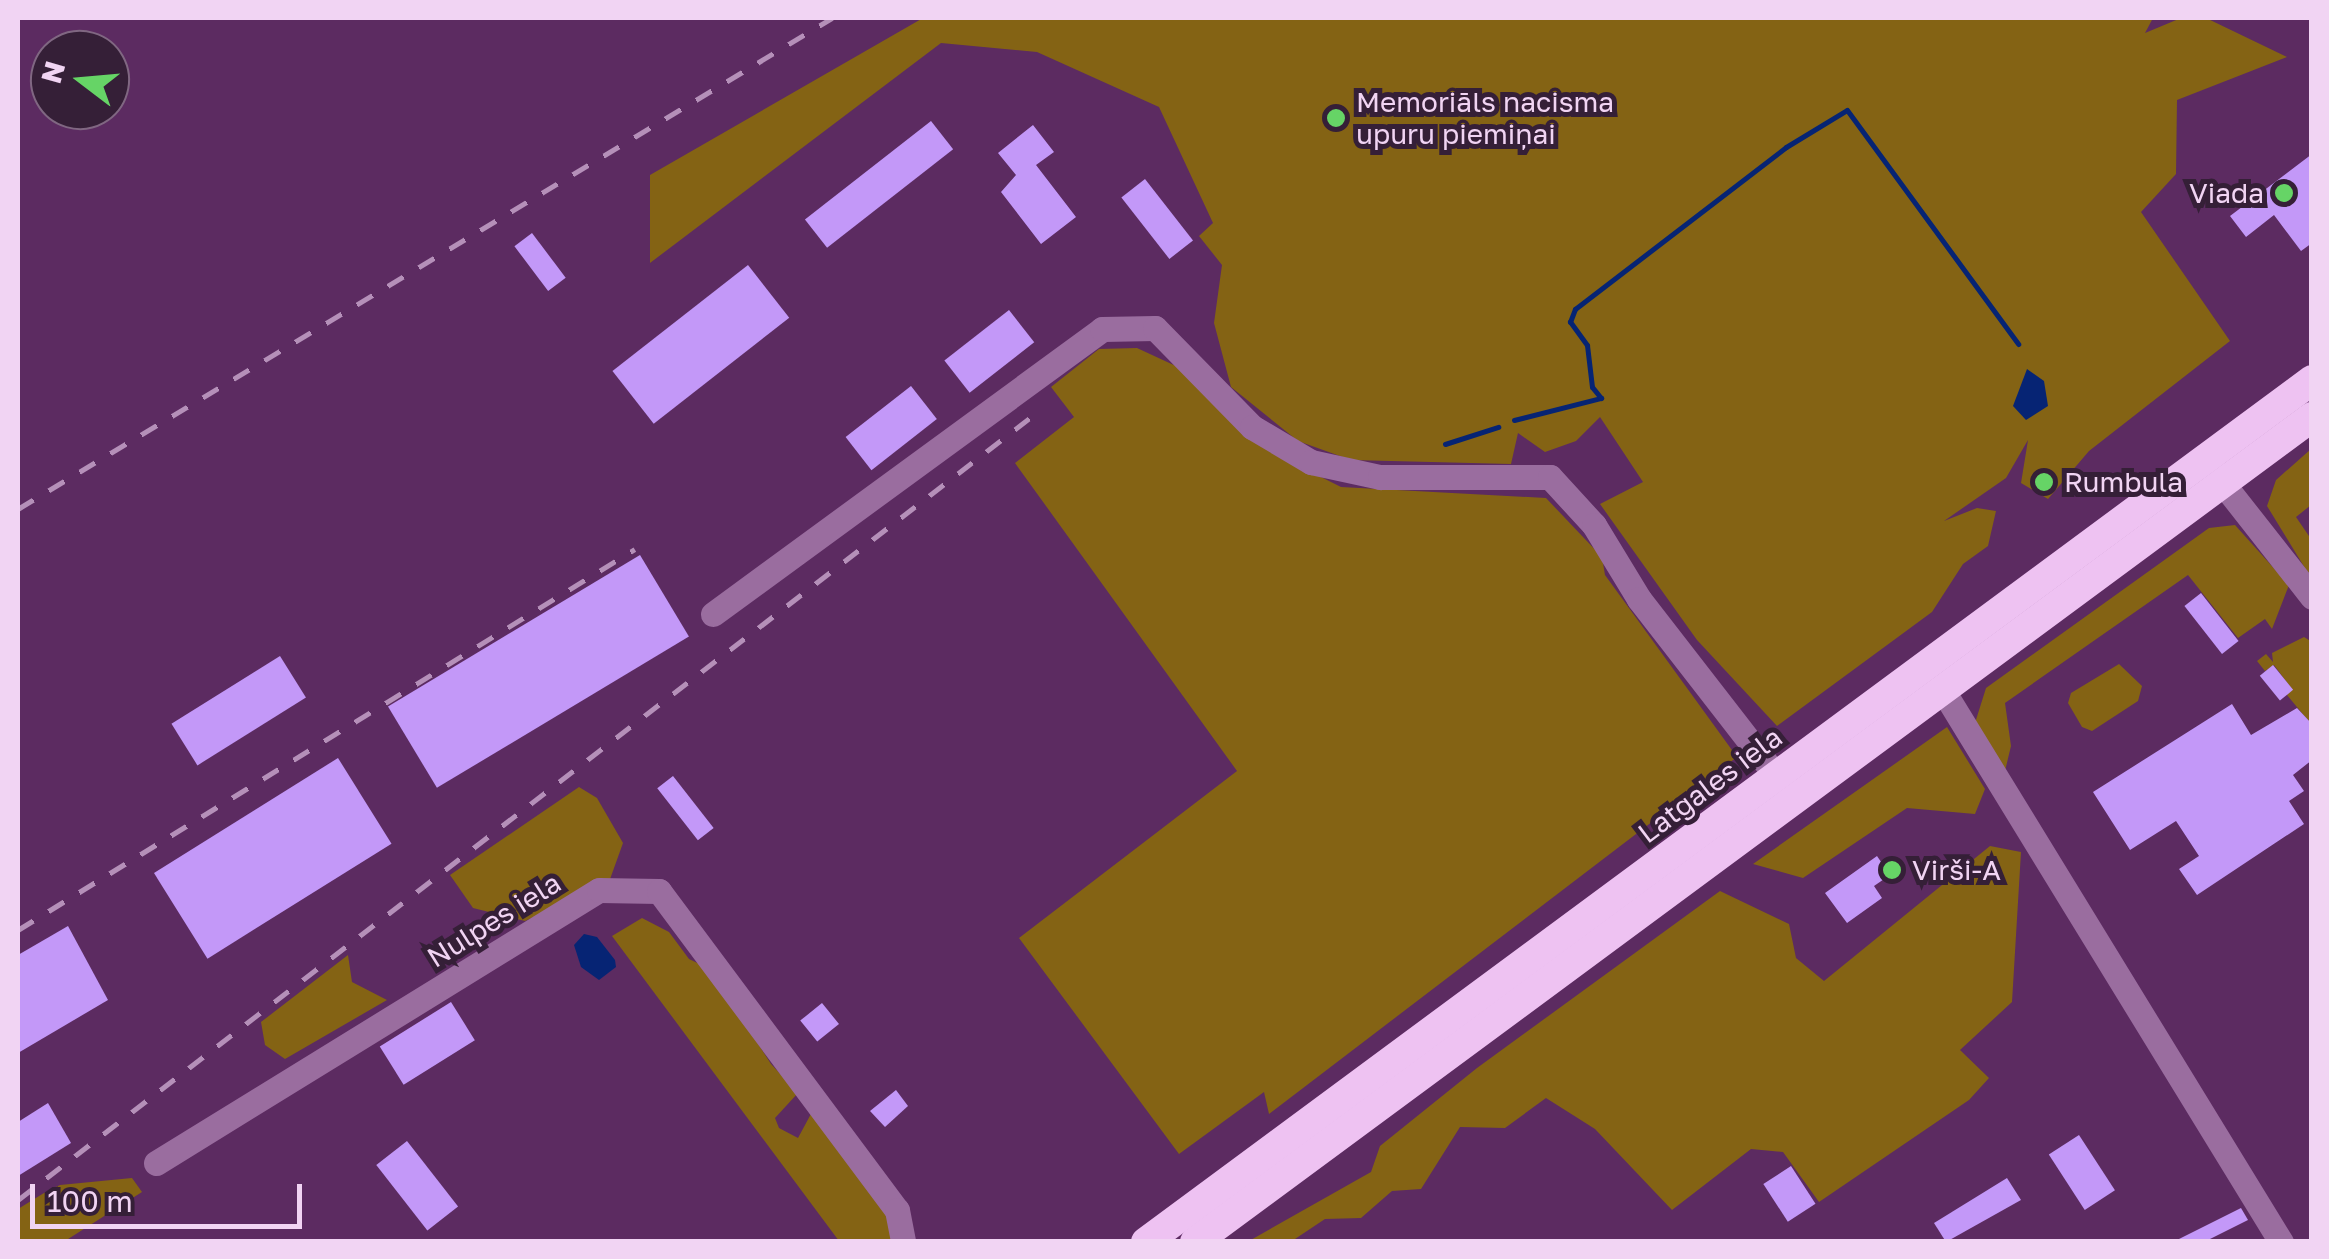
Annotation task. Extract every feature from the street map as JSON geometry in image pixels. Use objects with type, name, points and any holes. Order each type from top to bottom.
[{"type":"highway","name":"Latgales iela","points":[[1196,1242],[1786,787],[1942,690],[2213,471],[2312,380]]},
{"type":"highway","name":"Latgales iela","points":[[1146,1242],[1786,787],[2213,471],[2312,417]]},
{"type":"street","points":[[713,614],[1102,329],[1155,328],[1252,427],[1310,462],[1380,477],[1550,478],[1594,525],[1639,599],[1786,787]]},
{"type":"street","points":[[2213,471],[2312,597]]},
{"type":"street","points":[[1942,690],[2281,1242]]},
{"type":"street","name":"Nulpes iela","points":[[156,1163],[599,890],[659,890],[897,1210],[902,1242]]},
{"type":"shaded area","points":[[923,18],[2153,18],[2145,33],[2181,18],[2206,18],[2287,57],[2177,100],[2176,174],[2141,212],[2230,341],[2089,451],[2048,499],[2021,483],[2028,440],[2006,478],[1944,521],[1977,508],[1996,511],[1988,546],[1963,564],[1932,612],[1777,726],[1697,640],[1600,504],[1643,482],[1600,417],[1576,441],[1545,452],[1518,433],[1511,464],[1351,460],[1298,441],[1231,387],[1214,323],[1222,265],[1199,236],[1213,223],[1159,107],[1037,52],[941,43],[650,263],[650,175]]},
{"type":"shaded area","points":[[1137,348],[1178,367],[1285,459],[1341,487],[1546,498],[1602,557],[1605,575],[1737,757],[1269,1114],[1264,1092],[1179,1154],[1019,938],[1237,771],[1015,463],[1074,417],[1051,387],[1099,349]]},
{"type":"shaded area","points":[[2027,369],[2044,381],[2048,406],[2026,420],[2013,406]]},
{"type":"shaded area","points":[[2311,449],[2311,505],[2296,517],[2311,539],[2311,578],[2267,506],[2276,480]]},
{"type":"shaded area","points":[[2235,525],[2289,585],[2272,629],[2265,619],[2238,638],[2188,575],[2005,703],[2011,746],[2005,771],[1975,723],[1986,688],[2209,528]]},
{"type":"shaded area","points":[[2304,637],[2312,642],[2311,724],[2287,695],[2292,689],[2274,665],[2265,671],[2257,661],[2266,654],[2273,662],[2272,653]]},
{"type":"shaded area","points":[[2119,664],[2142,686],[2138,701],[2092,731],[2082,727],[2068,703],[2071,693]]},
{"type":"shaded area","points":[[1947,727],[1985,789],[1975,814],[1907,808],[1803,878],[1753,864]]},
{"type":"shaded area","points":[[579,787],[597,798],[623,843],[609,882],[525,921],[473,908],[450,875]]},
{"type":"shaded area","points":[[1990,846],[2021,852],[2012,1002],[1960,1050],[1989,1078],[1969,1100],[1819,1202],[1783,1152],[1751,1149],[1672,1210],[1595,1129],[1546,1098],[1505,1128],[1460,1127],[1421,1189],[1392,1191],[1361,1218],[1325,1219],[1292,1241],[1249,1241],[1371,1172],[1380,1146],[1477,1068],[1720,891],[1789,924],[1796,958],[1824,981]]},
{"type":"shaded area","points":[[642,918],[669,932],[689,959],[710,969],[771,1064],[798,1093],[775,1118],[779,1128],[798,1138],[812,1112],[894,1216],[896,1241],[839,1241],[612,936]]},
{"type":"shaded area","points":[[584,934],[597,937],[615,960],[616,967],[599,980],[581,967],[574,945]]},
{"type":"shaded area","points":[[348,955],[352,982],[387,1000],[285,1059],[265,1045],[261,1022]]},
{"type":"shaded area","points":[[132,1178],[142,1192],[65,1241],[18,1241],[18,1209],[44,1193],[60,1185]]},
{"type":"building","points":[[931,121],[953,149],[827,248],[805,220]]},
{"type":"building","points":[[1033,125],[1054,152],[1036,165],[1076,217],[1041,244],[1001,192],[1016,175],[998,153]]},
{"type":"building","name":"Viada","points":[[2312,154],[2312,243],[2301,251],[2274,215],[2246,237],[2230,216]]},
{"type":"building","points":[[1145,179],[1193,240],[1169,259],[1121,197]]},
{"type":"building","points":[[532,233],[566,278],[548,291],[514,246]]},
{"type":"building","points":[[748,265],[789,318],[654,424],[612,371]]},
{"type":"building","points":[[1009,310],[1034,342],[970,393],[944,360]]},
{"type":"building","points":[[911,386],[937,419],[871,470],[846,437]]},
{"type":"building","points":[[640,555],[689,636],[437,788],[388,706]]},
{"type":"building","points":[[2201,593],[2239,641],[2222,654],[2184,606]]},
{"type":"building","points":[[280,656],[306,698],[197,765],[171,724]]},
{"type":"building","points":[[2273,665],[2293,690],[2280,701],[2260,676]]},
{"type":"building","points":[[2232,704],[2251,735],[2297,708],[2312,724],[2312,760],[2293,775],[2304,791],[2289,801],[2304,824],[2197,895],[2179,869],[2199,856],[2176,821],[2130,850],[2093,792]]},
{"type":"building","points":[[338,758],[392,844],[207,959],[154,873]]},
{"type":"building","points":[[673,776],[714,828],[698,840],[657,788]]},
{"type":"building","points":[[1877,856],[1890,875],[1874,886],[1882,898],[1847,923],[1825,893]]},
{"type":"building","points":[[68,926],[108,1000],[18,1053],[18,955]]},
{"type":"building","points":[[451,1002],[475,1040],[404,1085],[380,1047]]},
{"type":"building","points":[[822,1003],[839,1024],[817,1042],[800,1021]]},
{"type":"building","points":[[896,1090],[908,1106],[885,1127],[870,1111]]},
{"type":"building","points":[[48,1103],[71,1143],[18,1176],[18,1122]]},
{"type":"building","points":[[2079,1135],[2115,1190],[2085,1210],[2049,1155]]},
{"type":"building","points":[[407,1141],[458,1206],[427,1230],[376,1165]]},
{"type":"building","points":[[1791,1166],[1816,1204],[1788,1222],[1763,1184]]},
{"type":"building","points":[[2007,1178],[2021,1200],[1946,1242],[1934,1223]]},
{"type":"building","points":[[2241,1208],[2248,1220],[2204,1242],[2173,1242]]},
{"type":"waterway","points":[[1514,420],[1601,398],[1592,387],[1587,345],[1570,322],[1575,309],[1786,147],[1847,110],[2018,344]]},
{"type":"waterway","points":[[1445,444],[1498,427]]},
{"type":"railway","points":[[18,509],[832,18]]},
{"type":"railway","points":[[18,1200],[1039,411]]},
{"type":"railway","points":[[18,930],[635,549]]},
{"type":"place","name":"Memoriāls nacisma upuru piemiņai","points":[[1336,118]]},
{"type":"place","name":"Viada","points":[[2284,193]]},
{"type":"place","name":"Rumbula","points":[[2044,482]]},
{"type":"place","name":"Virši-A","points":[[1892,870]]}]
